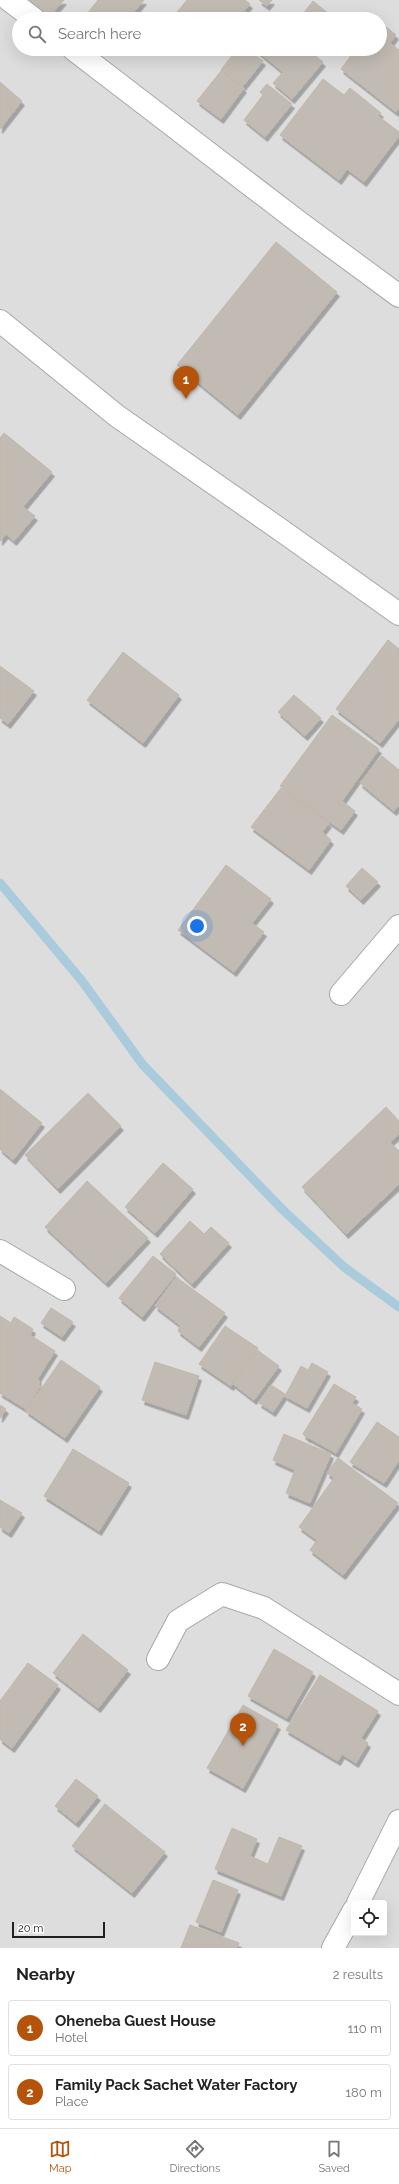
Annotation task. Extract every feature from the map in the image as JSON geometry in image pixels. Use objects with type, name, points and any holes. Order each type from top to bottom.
[{"type":"street","points":[[9,0],[25,12]]},
{"type":"street","points":[[82,56],[300,223],[399,296]]},
{"type":"street","points":[[0,321],[117,416],[399,614]]},
{"type":"street","points":[[342,994],[399,926]]},
{"type":"street","points":[[0,1251],[64,1289]]},
{"type":"street","points":[[158,1659],[178,1621],[222,1594],[264,1608],[399,1694]]},
{"type":"street","points":[[360,1900],[399,1821]]},
{"type":"street","points":[[333,1948],[351,1915]]},
{"type":"shaded area","points":[[0,0],[399,0],[399,1948],[0,1948]]},
{"type":"building","points":[[26,0],[64,0],[53,12],[41,12]]},
{"type":"building","points":[[98,0],[144,0],[134,12],[89,12]]},
{"type":"building","points":[[187,0],[245,0],[250,4],[244,11],[245,12],[177,12]]},
{"type":"building","points":[[259,0],[272,0],[267,6]]},
{"type":"building","points":[[313,1],[326,12],[304,12]]},
{"type":"building","points":[[387,28],[396,35],[390,43],[399,50],[399,108],[396,112],[341,69],[351,56],[387,56]]},
{"type":"building","points":[[232,56],[256,56],[263,61],[243,86],[221,70]]},
{"type":"building","points":[[264,56],[316,56],[323,62],[292,99],[273,83],[283,72]]},
{"type":"building","points":[[221,71],[244,88],[221,119],[197,101]]},
{"type":"building","points":[[323,79],[344,95],[350,88],[381,113],[378,116],[399,132],[399,136],[364,182],[347,169],[339,180],[280,135]]},
{"type":"building","points":[[0,82],[22,101],[0,129]]},
{"type":"building","points":[[267,84],[292,104],[265,137],[244,120],[263,95],[260,92]]},
{"type":"building","points":[[276,242],[337,292],[238,415],[177,365]]},
{"type":"building","points":[[4,433],[52,472],[23,507],[35,516],[14,541],[6,534],[0,541],[0,438]]},
{"type":"building","points":[[388,640],[399,649],[399,719],[380,743],[336,709]]},
{"type":"building","points":[[123,652],[179,695],[143,743],[87,700]]},
{"type":"building","points":[[0,666],[34,691],[8,724],[0,718]]},
{"type":"building","points":[[294,695],[321,718],[305,736],[278,712]]},
{"type":"building","points":[[332,715],[379,749],[342,801],[355,811],[341,830],[280,786]]},
{"type":"building","points":[[382,756],[399,770],[399,805],[394,811],[360,783]]},
{"type":"building","points":[[281,788],[329,823],[322,832],[331,840],[309,870],[251,827]]},
{"type":"building","points":[[226,865],[271,899],[252,923],[264,932],[234,972],[178,930]]},
{"type":"building","points":[[362,868],[378,882],[361,900],[346,886]]},
{"type":"building","points":[[0,1089],[42,1123],[13,1160],[0,1149]]},
{"type":"building","points":[[88,1093],[121,1126],[58,1189],[25,1155]]},
{"type":"building","points":[[386,1107],[399,1121],[399,1134],[390,1142],[399,1151],[399,1184],[346,1234],[302,1187]]},
{"type":"building","points":[[163,1163],[193,1189],[155,1233],[125,1207]]},
{"type":"building","points":[[87,1181],[148,1238],[106,1283],[45,1227]]},
{"type":"building","points":[[190,1221],[204,1234],[211,1227],[229,1243],[192,1284],[160,1254]]},
{"type":"building","points":[[153,1256],[176,1274],[142,1317],[119,1298]]},
{"type":"building","points":[[176,1277],[225,1313],[199,1347],[178,1331],[180,1325],[155,1306]]},
{"type":"building","points":[[51,1308],[73,1322],[62,1337],[41,1323]]},
{"type":"building","points":[[0,1316],[11,1323],[14,1317],[33,1329],[30,1335],[55,1351],[38,1378],[40,1387],[26,1409],[0,1393]]},
{"type":"building","points":[[225,1326],[258,1348],[231,1386],[199,1364]]},
{"type":"building","points":[[257,1350],[279,1366],[254,1400],[232,1383]]},
{"type":"building","points":[[61,1360],[100,1387],[65,1438],[26,1411]]},
{"type":"building","points":[[155,1362],[199,1376],[186,1415],[142,1400]]},
{"type":"building","points":[[312,1363],[328,1372],[307,1408],[285,1396],[301,1366],[308,1370]]},
{"type":"building","points":[[334,1384],[356,1397],[352,1403],[362,1409],[336,1453],[307,1438],[303,1434]]},
{"type":"building","points":[[271,1385],[285,1394],[273,1412],[259,1403]]},
{"type":"building","points":[[0,1405],[6,1409],[0,1418]]},
{"type":"building","points":[[377,1422],[399,1437],[399,1460],[384,1483],[350,1462]]},
{"type":"building","points":[[284,1434],[331,1454],[310,1503],[286,1493],[295,1470],[273,1460]]},
{"type":"building","points":[[73,1449],[129,1483],[99,1531],[44,1496]]},
{"type":"building","points":[[338,1458],[398,1503],[343,1575],[310,1550],[317,1540],[299,1527],[334,1478],[327,1473]]},
{"type":"building","points":[[0,1500],[22,1513],[9,1533],[0,1527]]},
{"type":"building","points":[[83,1634],[128,1670],[98,1708],[53,1673]]},
{"type":"building","points":[[274,1649],[313,1672],[287,1718],[248,1696]]},
{"type":"building","points":[[28,1663],[58,1685],[12,1748],[0,1739],[0,1701]]},
{"type":"building","points":[[320,1675],[378,1711],[361,1738],[368,1743],[356,1763],[342,1754],[338,1761],[286,1730]]},
{"type":"building","points":[[243,1705],[278,1725],[243,1788],[207,1768]]},
{"type":"building","points":[[76,1779],[98,1796],[76,1823],[55,1806]]},
{"type":"building","points":[[105,1804],[165,1852],[132,1893],[72,1846]]},
{"type":"building","points":[[232,1828],[257,1839],[250,1856],[268,1864],[279,1837],[302,1846],[281,1896],[215,1869]]},
{"type":"building","points":[[213,1880],[238,1890],[221,1932],[196,1922]]},
{"type":"building","points":[[190,1925],[239,1943],[237,1948],[181,1948]]},
{"type":"waterway","points":[[0,883],[82,981],[143,1065],[282,1209],[344,1267],[399,1307]]},
{"type":"place","name":"Oheneba Guest House","points":[[186,399]]},
{"type":"place","name":"Family Pack Sachet Water Factory","points":[[243,1746]]}]
